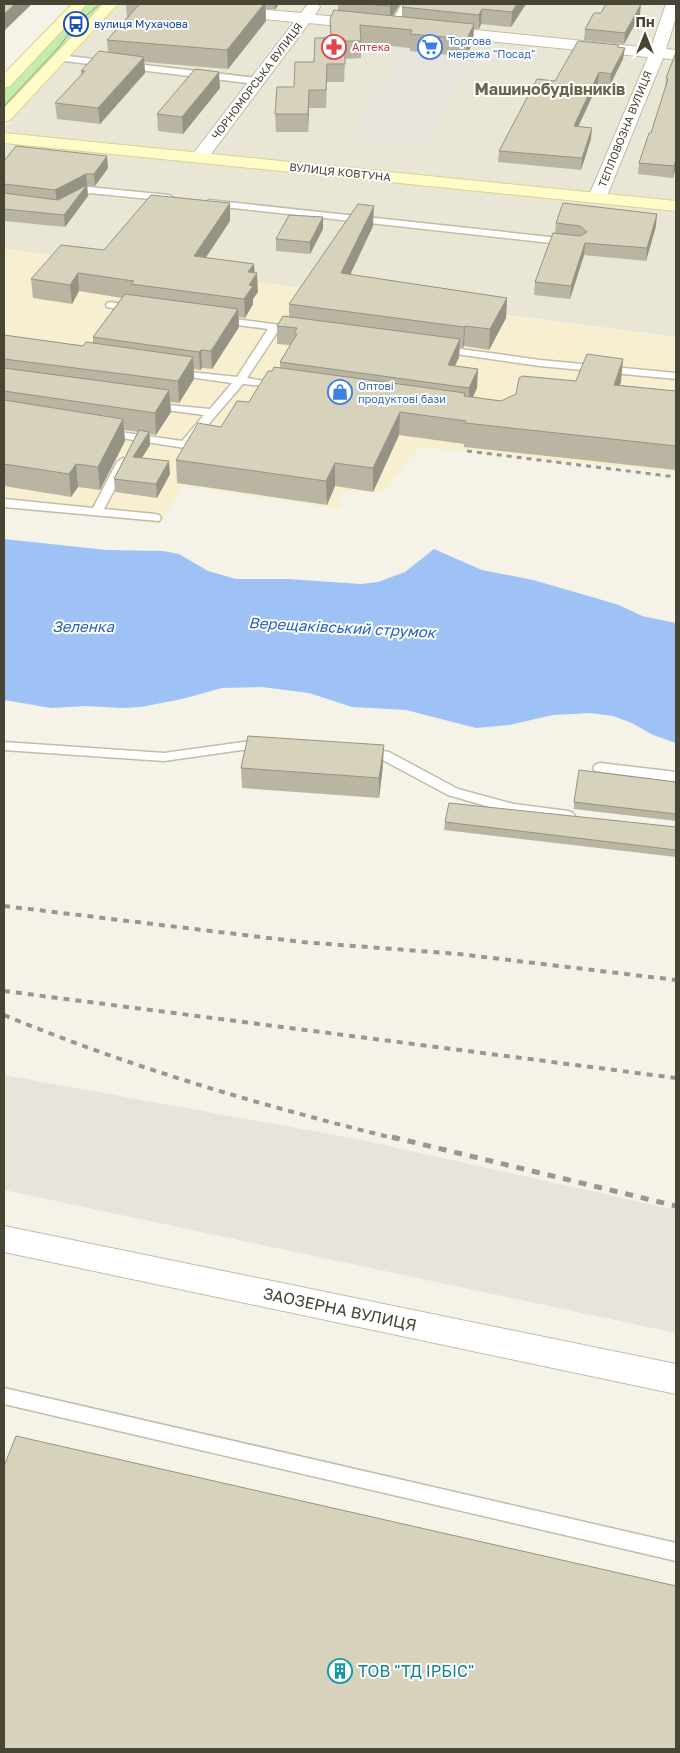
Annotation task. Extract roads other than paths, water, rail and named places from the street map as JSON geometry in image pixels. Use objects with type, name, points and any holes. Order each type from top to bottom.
[{"type":"street","points":[[4,83],[80,4]]},
{"type":"street","points":[[4,117],[111,4]]},
{"type":"street","points":[[157,4],[676,54]]},
{"type":"street","name":"ЧОРНОМОРСЬКА ВУЛИЦЯ","points":[[198,158],[316,4]]},
{"type":"street","name":"ТЕПЛОВОЗНА ВУЛИЦЯ","points":[[597,198],[657,53],[673,4]]},
{"type":"street","name":"ВУЛИЦЯ КОВТУНА","points":[[4,138],[676,206]]},
{"type":"street","name":"ЗАОЗЕРНА ВУЛИЦЯ","points":[[4,1239],[676,1379]]},
{"type":"lane","points":[[392,27],[406,4]]},
{"type":"lane","points":[[59,58],[257,81]]},
{"type":"lane","points":[[59,207],[88,190],[175,199]]},
{"type":"lane","points":[[195,201],[579,243]]},
{"type":"lane","points":[[110,305],[149,310]]},
{"type":"lane","points":[[207,318],[314,332]]},
{"type":"lane","points":[[98,432],[131,446],[185,445],[240,381],[275,327]]},
{"type":"lane","points":[[432,348],[540,363],[676,376]]},
{"type":"lane","points":[[531,376],[540,363]]},
{"type":"lane","points":[[161,370],[288,387]]},
{"type":"lane","points":[[137,403],[212,413]]},
{"type":"lane","points":[[97,512],[131,446]]},
{"type":"lane","points":[[4,502],[155,518]]},
{"type":"lane","points":[[4,746],[164,757],[283,741]]},
{"type":"lane","points":[[347,750],[384,755],[454,792],[514,809],[581,817]]},
{"type":"lane","points":[[600,768],[676,777]]},
{"type":"lane","points":[[4,1396],[676,1552]]},
{"type":"water","name":"Зеленка","points":[[4,539],[107,550],[163,551],[179,554],[208,571],[236,579],[288,579],[361,584],[378,582],[405,572],[434,549],[482,570],[533,580],[619,605],[642,616],[676,623],[676,743],[653,735],[632,723],[613,716],[590,713],[553,715],[509,725],[476,728],[406,710],[352,707],[309,693],[262,687],[222,688],[182,699],[141,707],[122,708],[86,706],[51,708],[4,700]]},
{"type":"tram line","points":[[4,106],[59,47],[76,24],[100,4]]},
{"type":"railway","points":[[467,451],[676,477]]},
{"type":"railway","points":[[4,906],[302,942],[459,954],[676,980]]},
{"type":"railway","points":[[4,991],[676,1078]]},
{"type":"railway","points":[[4,1015],[149,1069],[297,1113],[397,1139]]},
{"type":"railway","points":[[392,1137],[676,1206]]},
{"type":"place","name":"вулиця Мухачова","points":[[76,24]]},
{"type":"place","name":"Аптека","points":[[334,47]]},
{"type":"place","name":"Торгова мережа \"Посад\"","points":[[430,47]]},
{"type":"place","name":"Оптові продуктові бази","points":[[340,392]]},
{"type":"place","name":"ТОВ \"ТД ІРБІС\"","points":[[340,1671]]},
{"type":"district","name":"Машинобудівників","points":[[550,89]]},
{"type":"water label","name":"Верещаківський струмок","points":[[342,628]]}]
